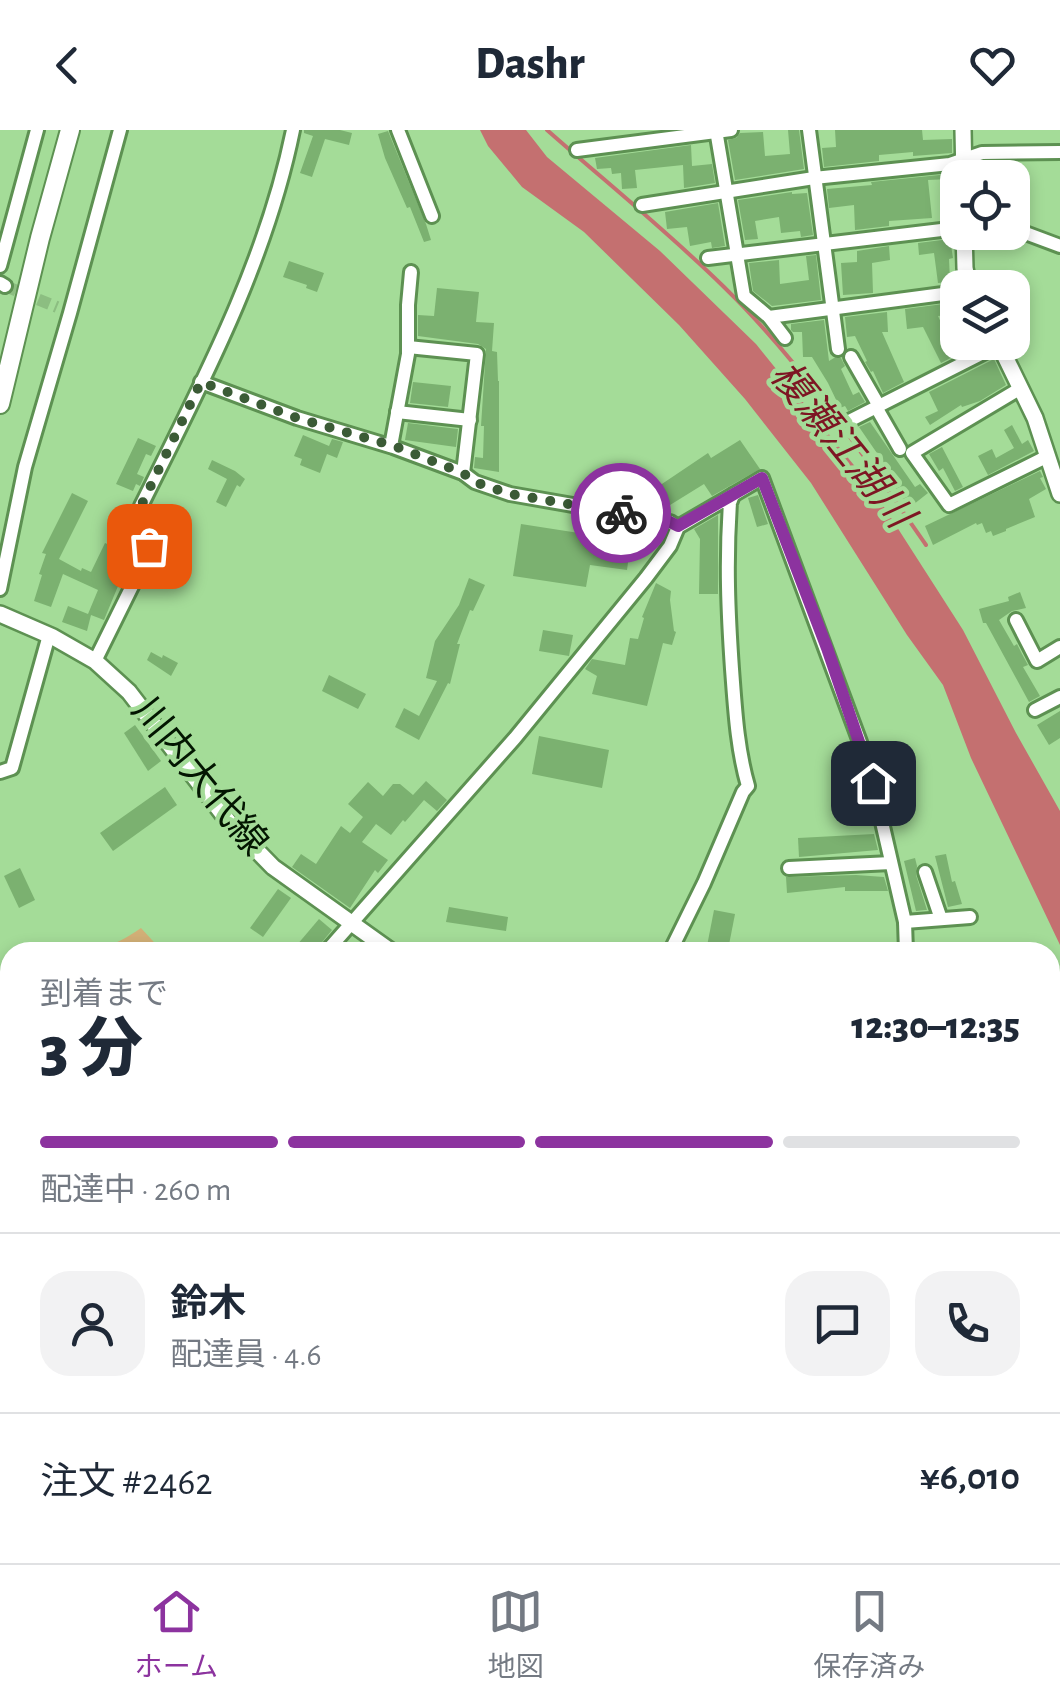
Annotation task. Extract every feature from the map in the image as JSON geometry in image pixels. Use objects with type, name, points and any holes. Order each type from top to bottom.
[{"type":"highway","points":[[0,404],[70,130]]},
{"type":"main road","points":[[962,130],[963,159]]},
{"type":"main road","points":[[1006,360],[1036,418],[1060,494]]},
{"type":"main road","name":"川内大代線","points":[[0,614],[95,661],[130,692],[228,821],[272,867],[379,942]]},
{"type":"street","points":[[0,266],[37,130]]},
{"type":"street","points":[[0,589],[64,310],[120,130]]},
{"type":"street","points":[[95,661],[159,523],[141,506],[264,238],[293,130]]},
{"type":"street","points":[[398,130],[432,216]]},
{"type":"street","points":[[809,130],[838,348]]},
{"type":"street","points":[[578,150],[721,131],[726,192],[744,296],[769,317],[785,338]]},
{"type":"street","points":[[642,205],[814,178],[950,164],[982,153],[1060,152]]},
{"type":"street","points":[[708,258],[940,230]]},
{"type":"street","points":[[1030,235],[1060,246]]},
{"type":"street","points":[[390,446],[408,346],[411,272]]},
{"type":"street","points":[[769,317],[940,294]]},
{"type":"street","points":[[408,346],[477,354],[463,473]]},
{"type":"street","points":[[851,357],[900,450]]},
{"type":"street","points":[[851,420],[968,360]]},
{"type":"street","points":[[201,382],[297,418],[390,446],[510,494],[678,526]]},
{"type":"street","points":[[1021,388],[912,453],[949,505],[1048,456]]},
{"type":"street","points":[[397,412],[470,420]]},
{"type":"street","points":[[335,942],[514,738],[646,578],[670,546],[678,526],[762,478],[873,783],[905,922],[906,942]]},
{"type":"street","points":[[675,942],[748,786],[733,702],[728,614],[726,558],[733,495]]},
{"type":"street","points":[[1016,620],[1038,661],[1060,647]]},
{"type":"street","points":[[0,772],[12,768],[48,635]]},
{"type":"street","points":[[1035,710],[1060,696]]},
{"type":"street","points":[[789,868],[892,863]]},
{"type":"street","points":[[925,872],[941,919]]},
{"type":"street","points":[[905,922],[970,917]]},
{"type":"shaded area","points":[[480,130],[526,130],[547,157],[660,251],[756,344],[870,485],[963,630],[1060,811],[1060,942],[971,758],[943,685],[811,483],[745,399],[679,325],[584,232],[522,187],[488,146]]},
{"type":"shaded area","points":[[141,928],[154,942],[117,942]]},
{"type":"building","points":[[304,130],[352,133],[349,145],[325,139],[312,177],[300,173],[313,136]]},
{"type":"building","points":[[788,130],[799,130],[804,169],[735,180],[728,140],[740,133],[763,132],[765,156],[790,154]]},
{"type":"building","points":[[835,130],[922,130],[923,140],[952,139],[952,153],[879,155],[879,161],[824,167],[822,148],[836,147]]},
{"type":"building","points":[[388,131],[431,240],[424,242],[385,158],[378,134]]},
{"type":"building","points":[[691,145],[692,166],[712,164],[715,183],[684,188],[683,165],[635,170],[637,188],[622,189],[621,173],[612,174],[611,168],[597,169],[595,158]]},
{"type":"building","points":[[940,175],[940,179],[928,180],[932,218],[889,221],[889,226],[855,230],[854,205],[829,208],[827,189],[872,185],[871,182]]},
{"type":"building","points":[[807,193],[813,235],[801,237],[800,231],[781,233],[779,217],[755,221],[758,239],[745,240],[738,200]]},
{"type":"building","points":[[718,203],[725,246],[712,248],[711,242],[690,246],[687,227],[667,229],[665,212]]},
{"type":"building","points":[[940,240],[940,250],[952,250],[949,270],[940,270],[940,283],[934,253],[919,255],[918,243]]},
{"type":"building","points":[[889,246],[890,260],[872,263],[873,293],[843,295],[841,263],[857,262],[857,251]]},
{"type":"building","points":[[816,255],[821,300],[772,306],[753,291],[749,263],[779,260],[780,284],[809,280],[806,256]]},
{"type":"building","points":[[289,261],[324,273],[317,292],[283,277]]},
{"type":"building","points":[[437,288],[479,292],[476,322],[494,323],[492,351],[497,352],[499,381],[499,472],[474,468],[475,457],[483,458],[486,349],[478,344],[418,336],[418,315],[434,316]]},
{"type":"building","points":[[940,304],[940,360],[947,360],[941,363],[923,327],[907,329],[905,309]]},
{"type":"building","points":[[887,312],[888,332],[882,332],[904,382],[883,393],[855,336],[847,337],[845,317]]},
{"type":"building","points":[[824,320],[829,361],[841,358],[845,366],[841,369],[853,395],[859,392],[865,402],[848,411],[845,406],[840,408],[812,357],[803,357],[802,332],[791,330],[791,324]]},
{"type":"building","points":[[992,360],[1006,385],[980,401],[961,405],[930,425],[925,417],[938,411],[929,392]]},
{"type":"building","points":[[413,382],[451,386],[448,407],[410,403]]},
{"type":"building","points":[[870,422],[915,487],[920,484],[928,493],[909,508],[859,427]]},
{"type":"building","points":[[408,423],[458,429],[456,447],[405,440]]},
{"type":"building","points":[[1012,425],[1022,444],[1028,440],[1034,451],[988,475],[978,456],[992,449],[996,458],[1014,448],[1004,430]]},
{"type":"building","points":[[303,435],[329,446],[332,439],[343,442],[337,458],[327,454],[320,473],[300,465],[302,459],[294,456]]},
{"type":"building","points":[[138,438],[156,446],[151,456],[146,454],[137,474],[144,477],[133,491],[116,484]]},
{"type":"building","points":[[740,440],[760,469],[712,496],[704,484],[662,510],[650,492],[708,453],[711,458]]},
{"type":"building","points":[[942,447],[963,487],[955,491],[943,468],[939,471],[929,454]]},
{"type":"building","points":[[212,460],[245,479],[240,487],[237,485],[226,507],[216,502],[227,479],[208,469]]},
{"type":"building","points":[[1040,471],[1046,489],[1029,499],[1035,517],[993,536],[991,531],[986,533],[982,523],[976,523],[933,545],[925,526]]},
{"type":"building","points":[[72,493],[88,501],[59,559],[91,572],[105,543],[118,549],[122,540],[135,546],[129,560],[133,562],[123,574],[104,620],[91,615],[87,631],[62,622],[68,606],[88,614],[98,590],[63,574],[51,607],[34,601],[46,554],[42,553]]},
{"type":"building","points":[[758,495],[768,524],[757,527],[748,498]]},
{"type":"building","points":[[718,515],[718,594],[699,594],[700,539],[694,529]]},
{"type":"building","points":[[600,521],[633,526],[627,570],[590,565],[586,587],[513,576],[521,524],[598,536]]},
{"type":"building","points":[[469,578],[485,585],[457,644],[450,684],[419,740],[395,727],[404,708],[419,716],[437,681],[426,678],[435,641],[459,605]]},
{"type":"building","points":[[656,583],[671,591],[676,632],[672,645],[663,643],[647,706],[592,694],[597,676],[585,669],[592,659],[625,665],[630,638],[638,639]]},
{"type":"building","points":[[1020,592],[1026,608],[999,620],[1014,646],[1017,644],[1028,665],[1023,667],[1040,696],[1029,702],[983,623],[979,609],[1009,601],[1008,597]]},
{"type":"building","points":[[543,630],[573,635],[569,656],[539,651]]},
{"type":"building","points":[[151,652],[178,663],[171,676],[147,660]]},
{"type":"building","points":[[329,675],[366,694],[358,709],[322,691]]},
{"type":"building","points":[[1060,711],[1060,738],[1049,745],[1037,725]]},
{"type":"building","points":[[135,725],[161,761],[148,771],[124,733]]},
{"type":"building","points":[[539,736],[609,750],[602,788],[532,774]]},
{"type":"building","points":[[426,781],[447,800],[437,811],[424,800],[391,835],[376,824],[362,842],[388,860],[378,873],[375,870],[350,908],[292,867],[301,854],[316,864],[341,826],[350,833],[363,817],[348,804],[368,782],[383,796],[393,784],[400,784],[413,795]]},
{"type":"building","points":[[165,787],[177,805],[113,851],[100,833]]},
{"type":"building","points":[[874,834],[878,850],[799,857],[798,838]]},
{"type":"building","points":[[946,854],[962,904],[948,907],[935,856]]},
{"type":"building","points":[[915,858],[927,910],[916,911],[904,861]]},
{"type":"building","points":[[20,868],[35,900],[19,908],[4,876]]},
{"type":"building","points":[[786,877],[884,877],[888,891],[845,891],[845,887],[787,893]]},
{"type":"building","points":[[278,889],[291,898],[263,937],[250,928]]},
{"type":"building","points":[[449,907],[508,917],[506,931],[446,922]]},
{"type":"building","points":[[714,910],[735,914],[730,942],[708,942]]},
{"type":"building","points":[[319,919],[332,930],[322,942],[299,942]]},
{"type":"waterway","name":"榎瀬江湖川","points":[[547,130],[753,316],[831,411],[926,545]]},
{"type":"tunnel","points":[[5,286],[57,307]]},
{"type":"way so far","points":[[149,546],[159,523],[141,506],[201,382],[297,418],[394,446],[510,494],[621,513]]},
{"type":"route","points":[[621,513],[678,526],[762,478],[873,783]]}]
